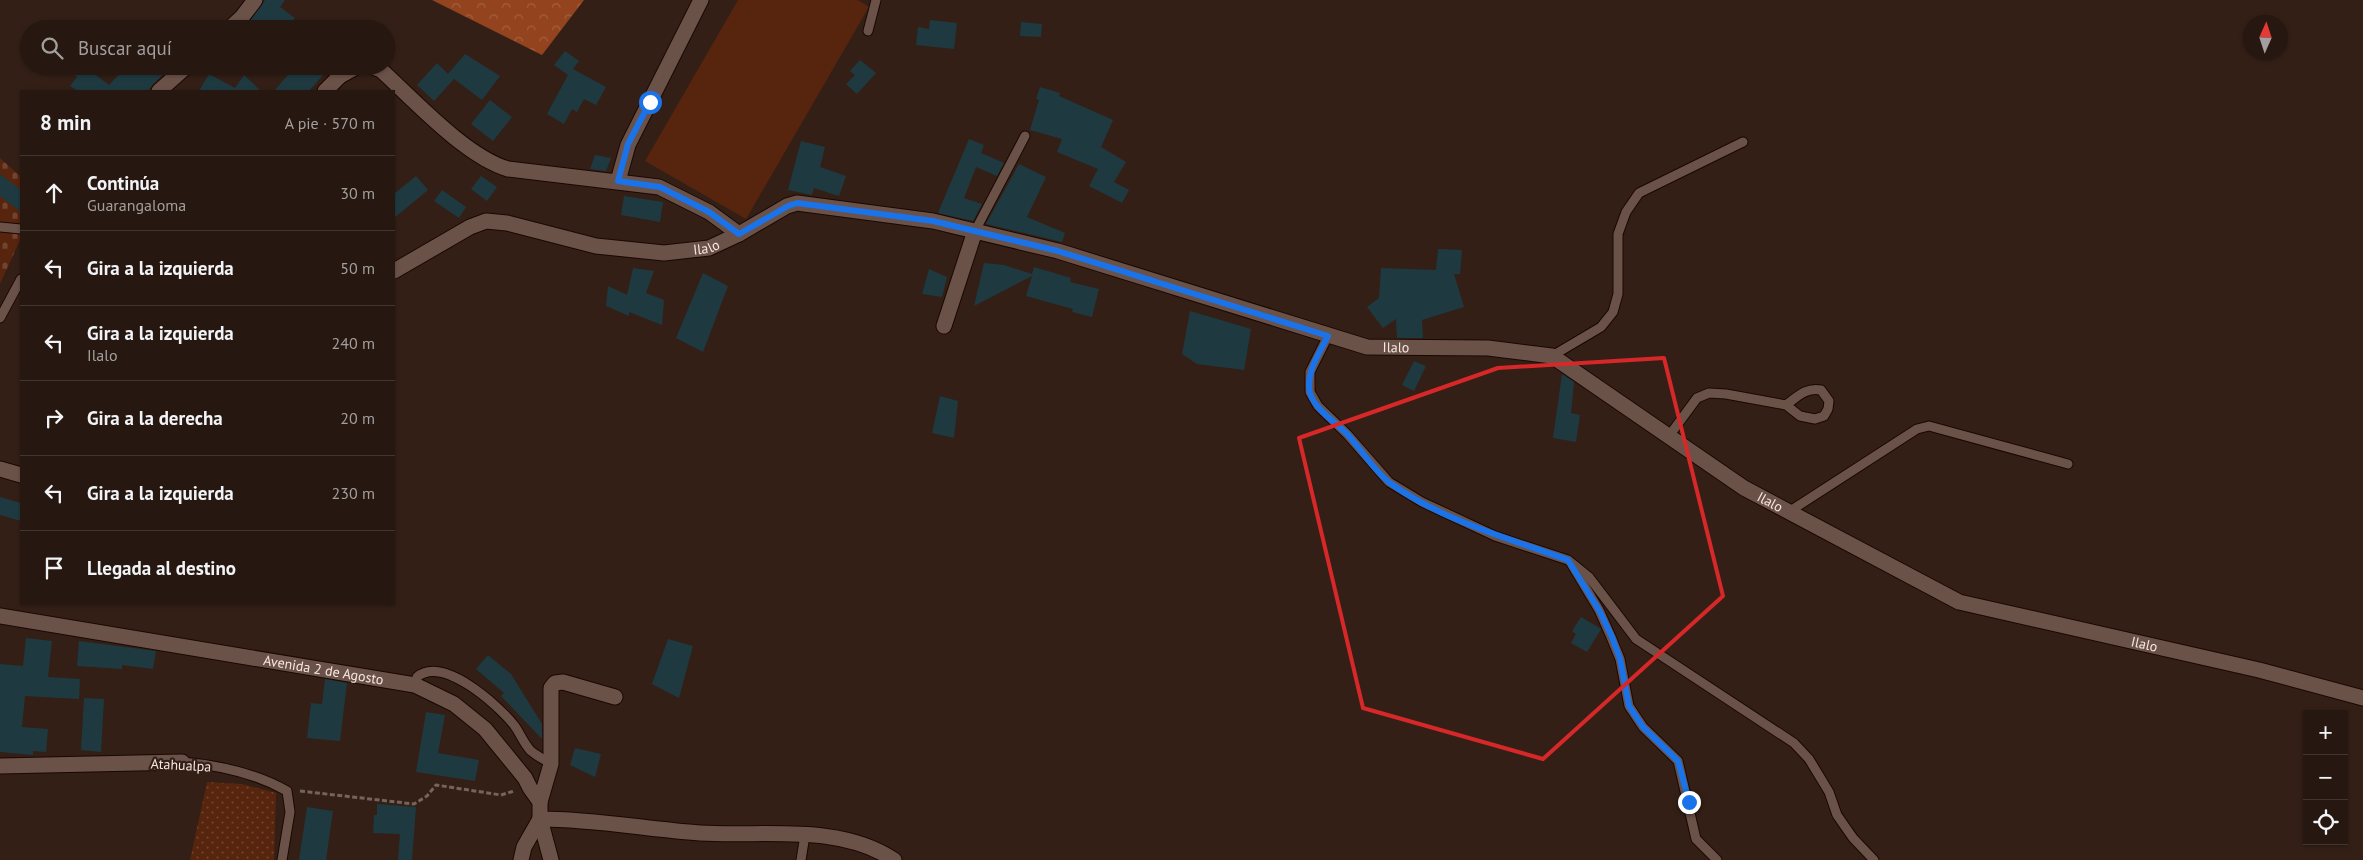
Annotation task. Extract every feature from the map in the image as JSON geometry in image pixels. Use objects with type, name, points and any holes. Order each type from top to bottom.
[{"type":"street","points":[[237,20],[254,0]]},
{"type":"street","points":[[618,181],[628,144],[701,0]]},
{"type":"street","points":[[160,90],[177,75]]},
{"type":"street","points":[[326,90],[342,75]]},
{"type":"street","points":[[387,75],[454,136],[496,165],[508,169],[660,187],[709,212],[739,234]]},
{"type":"street","name":"Ilalo","points":[[395,270],[470,227],[486,221],[507,223],[596,246],[664,253],[709,248],[739,234],[788,206],[806,203],[933,221],[1058,251],[1367,348],[1488,348],[1552,356],[1744,488],[1787,513],[1959,602],[2259,670],[2363,698]]},
{"type":"street","points":[[944,326],[976,231]]},
{"type":"street","points":[[0,469],[20,475]]},
{"type":"street","name":"Avenida 2 de Agosto","points":[[0,616],[414,684],[454,704],[485,729],[526,778],[530,788],[540,802]]},
{"type":"street","points":[[551,860],[540,819],[540,802],[551,764],[551,688],[555,683],[563,682],[615,697]]},
{"type":"street","name":"Atahualpa","points":[[0,766],[182,762]]},
{"type":"street","points":[[540,819],[587,820],[699,833],[804,835],[842,838],[881,851],[894,860]]},
{"type":"street","points":[[521,860],[524,847],[540,819]]},
{"type":"lane","points":[[868,31],[876,0]]},
{"type":"lane","points":[[976,231],[1024,136]]},
{"type":"lane","points":[[1552,356],[1601,327],[1613,312],[1618,294],[1618,234],[1626,212],[1639,193],[1743,142]]},
{"type":"lane","points":[[0,227],[20,230]]},
{"type":"lane","points":[[0,318],[20,280]]},
{"type":"lane","points":[[1328,336],[1310,372],[1310,392],[1318,406],[1347,434],[1389,482],[1422,502],[1495,536],[1568,560],[1589,577],[1636,639],[1794,743],[1809,759],[1829,792],[1837,815],[1853,838],[1874,860]]},
{"type":"lane","points":[[1669,436],[1697,398],[1709,393],[1726,394],[1786,405],[1800,416],[1814,419],[1824,416],[1828,409],[1829,401],[1821,390],[1814,388],[1806,390],[1786,405]]},
{"type":"lane","points":[[1787,513],[1917,429],[1929,426],[2068,464]]},
{"type":"lane","points":[[1568,560],[1599,610],[1612,637],[1620,659],[1629,706],[1643,727],[1678,761],[1696,840],[1717,860]]},
{"type":"lane","points":[[414,684],[417,677],[427,672],[443,674],[466,682],[496,705],[514,726],[531,751],[551,764]]},
{"type":"lane","name":"Atahualpa","points":[[182,762],[226,768],[276,785],[287,791]]},
{"type":"lane","points":[[282,860],[290,812],[287,791]]},
{"type":"lane","points":[[802,860],[804,835]]},
{"type":"path","points":[[287,791],[414,804],[427,796],[436,785],[502,795],[515,791],[526,778]]},
{"type":"highlighted area","points":[[1664,358],[1723,596],[1543,759],[1363,708],[1299,438],[1498,368]]},
{"type":"green space","points":[[432,0],[584,0],[542,55]]},
{"type":"green space","points":[[738,0],[858,0],[869,7],[746,219],[645,161]]},
{"type":"green space","points":[[0,158],[20,176],[20,240],[0,284]]},
{"type":"green space","points":[[207,782],[242,784],[276,793],[274,860],[190,860]]},
{"type":"building","points":[[265,0],[285,0],[280,7],[295,18],[294,20],[250,20]]},
{"type":"building","points":[[930,20],[957,23],[954,49],[916,45],[918,27],[929,29]]},
{"type":"building","points":[[1021,22],[1042,24],[1041,37],[1020,36]]},
{"type":"building","points":[[565,51],[579,61],[573,69],[606,87],[596,105],[584,99],[577,112],[572,109],[564,124],[547,114],[568,75],[554,65]]},
{"type":"building","points":[[465,54],[500,76],[482,100],[454,79],[434,101],[417,85],[437,63],[448,74]]},
{"type":"building","points":[[860,60],[876,73],[857,94],[846,84],[855,75],[850,71]]},
{"type":"building","points":[[75,75],[96,75],[109,85],[118,75],[162,75],[149,90],[76,90],[70,86],[77,77]]},
{"type":"building","points":[[208,75],[235,88],[244,75],[260,90],[200,90]]},
{"type":"building","points":[[288,75],[323,75],[310,90],[275,90]]},
{"type":"building","points":[[1040,87],[1060,93],[1059,96],[1113,120],[1101,147],[1126,162],[1114,182],[1129,190],[1122,203],[1089,186],[1098,169],[1057,152],[1062,139],[1030,130],[1039,100],[1036,99]]},
{"type":"building","points":[[490,100],[512,117],[493,141],[471,124]]},
{"type":"building","points":[[969,139],[984,145],[981,153],[1004,163],[997,176],[976,167],[964,198],[982,204],[973,221],[938,213]]},
{"type":"building","points":[[801,141],[825,147],[820,167],[846,176],[839,196],[814,188],[812,195],[788,190]]},
{"type":"building","points":[[595,155],[611,158],[606,171],[590,169]]},
{"type":"building","points":[[1019,164],[1046,177],[1027,217],[1065,233],[1062,242],[986,224]]},
{"type":"building","points":[[0,174],[20,189],[20,211],[0,196]]},
{"type":"building","points":[[416,176],[428,190],[395,217],[395,193]]},
{"type":"building","points":[[481,176],[497,187],[487,201],[471,189]]},
{"type":"building","points":[[442,190],[466,207],[459,218],[434,201]]},
{"type":"building","points":[[624,196],[663,202],[660,222],[621,215]]},
{"type":"building","points":[[1438,249],[1462,250],[1460,274],[1454,274],[1464,307],[1422,320],[1423,338],[1397,338],[1396,319],[1383,328],[1367,307],[1379,298],[1381,268],[1436,270]]},
{"type":"building","points":[[984,263],[1004,265],[1032,274],[1034,267],[1071,278],[1070,282],[1099,289],[1092,317],[1072,312],[1073,309],[1026,296],[1032,276],[974,306]]},
{"type":"building","points":[[633,268],[654,271],[646,293],[664,300],[662,325],[629,312],[629,316],[606,306],[608,286],[627,295]]},
{"type":"building","points":[[929,269],[947,277],[942,297],[922,294]]},
{"type":"building","points":[[703,273],[728,286],[703,352],[676,338]]},
{"type":"building","points":[[1190,311],[1251,329],[1244,370],[1197,364],[1182,354]]},
{"type":"building","points":[[1414,361],[1426,366],[1414,391],[1402,385]]},
{"type":"building","points":[[1562,374],[1574,382],[1571,413],[1580,415],[1576,442],[1553,438]]},
{"type":"building","points":[[940,396],[958,401],[954,438],[932,433]]},
{"type":"building","points":[[0,497],[20,503],[20,521],[0,515]]},
{"type":"building","points":[[1581,617],[1601,629],[1587,652],[1571,643],[1576,634],[1572,631]]},
{"type":"building","points":[[26,638],[52,641],[48,677],[80,679],[79,699],[25,696],[22,727],[48,729],[46,752],[33,751],[33,755],[0,752],[0,664],[23,666]]},
{"type":"building","points":[[668,639],[693,646],[679,698],[652,684]]},
{"type":"building","points":[[79,641],[156,651],[153,669],[122,665],[122,669],[77,666]]},
{"type":"building","points":[[488,655],[511,674],[542,724],[542,739],[501,696],[504,693],[476,669]]},
{"type":"building","points":[[325,679],[347,683],[340,741],[307,738],[311,703],[322,704]]},
{"type":"building","points":[[84,698],[104,699],[101,752],[81,750]]},
{"type":"building","points":[[426,712],[445,715],[438,753],[479,760],[475,781],[416,772]]},
{"type":"building","points":[[575,748],[601,754],[595,777],[570,765]]},
{"type":"building","points":[[377,804],[416,807],[412,860],[398,860],[400,834],[373,833],[374,815],[377,815]]},
{"type":"building","points":[[307,807],[333,811],[326,860],[299,860]]},
{"type":"route","points":[[650,102],[628,144],[618,181],[660,187],[709,212],[739,234],[788,206],[797,203],[933,221],[1058,251],[1328,336],[1310,372],[1310,392],[1318,406],[1347,434],[1389,482],[1422,502],[1495,536],[1568,560],[1599,610],[1612,637],[1620,659],[1629,706],[1643,727],[1678,761],[1689,802]]}]
